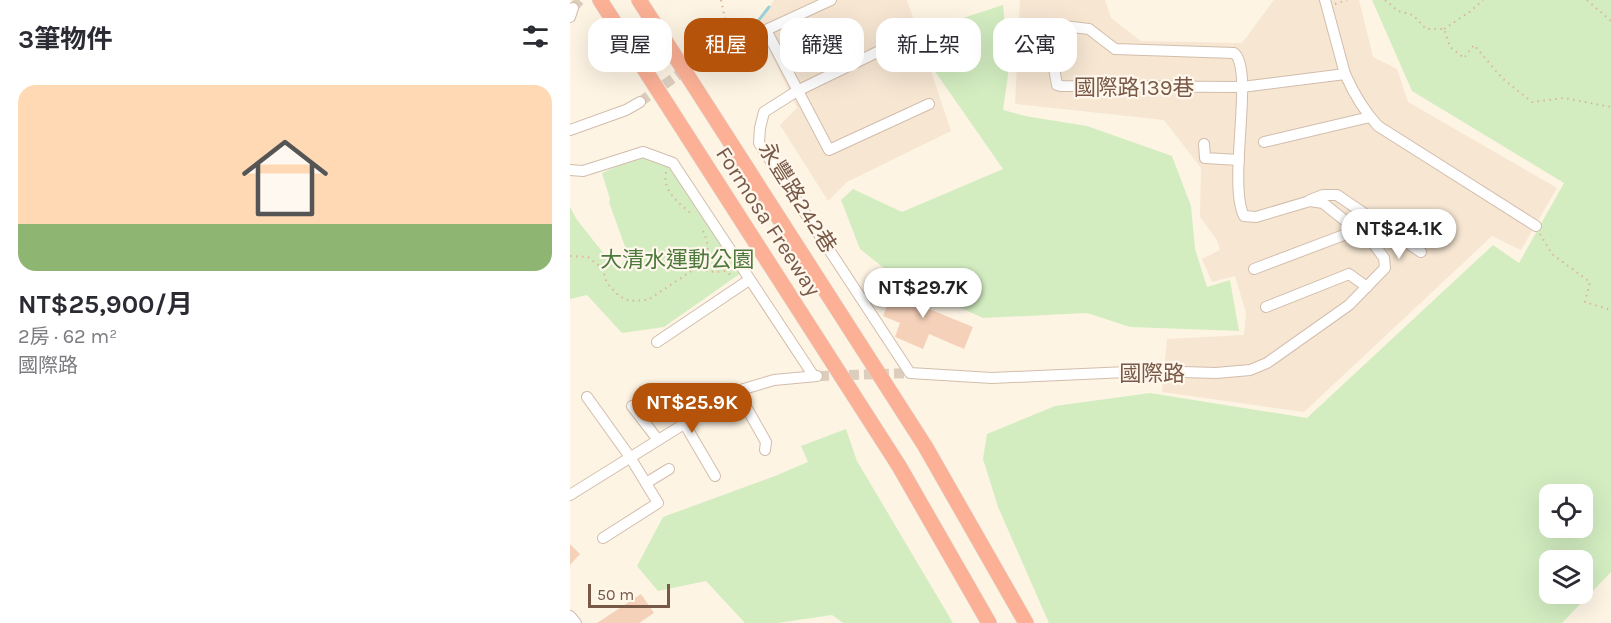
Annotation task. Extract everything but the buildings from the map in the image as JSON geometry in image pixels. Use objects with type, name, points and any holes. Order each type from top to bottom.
[{"type":"highway","name":"Formosa Freeway","points":[[600,0],[899,466],[989,623]]},
{"type":"highway","name":"Formosa Freeway","points":[[639,0],[925,446],[1026,623]]},
{"type":"street","points":[[831,0],[766,30],[829,150],[929,104]]},
{"type":"street","points":[[1325,0],[1345,74],[1354,94],[1378,126],[1536,226]]},
{"type":"street","name":"國際路139巷","points":[[1055,26],[1089,29],[1115,49],[1234,53],[1239,57],[1242,87],[1057,85],[1053,63],[1055,26]]},
{"type":"street","name":"永豐路242巷","points":[[876,53],[797,91],[764,112],[759,143],[910,373]]},
{"type":"street","points":[[1345,74],[1242,87],[1238,196],[1244,216],[1256,217],[1323,195],[1337,195],[1421,252]]},
{"type":"street","points":[[570,130],[626,110],[640,102]]},
{"type":"street","points":[[1264,142],[1370,117]]},
{"type":"street","points":[[1204,144],[1205,158],[1239,160]]},
{"type":"street","points":[[570,170],[584,171],[643,152],[673,163],[749,280],[816,375],[774,380],[737,391],[570,495]]},
{"type":"street","name":"國際路","points":[[910,373],[992,378],[1149,370],[1216,373],[1250,370],[1267,363],[1349,306],[1385,268],[1384,258],[1373,243],[1323,203],[1310,201]]},
{"type":"street","points":[[1254,270],[1357,230]]},
{"type":"street","points":[[1266,307],[1349,274],[1367,287]]},
{"type":"street","points":[[657,342],[749,280]]},
{"type":"street","points":[[737,391],[766,442],[765,450]]},
{"type":"street","points":[[588,397],[630,456],[658,503],[603,538]]},
{"type":"street","points":[[632,406],[658,440]]},
{"type":"street","points":[[684,423],[715,476]]},
{"type":"street","points":[[646,483],[669,469]]},
{"type":"street","points":[[570,616],[576,623]]},
{"type":"path","points":[[721,0],[726,18]]},
{"type":"path","points":[[1385,0],[1398,11],[1413,15],[1426,29],[1444,29],[1472,11],[1483,0]]},
{"type":"path","points":[[1587,0],[1611,21]]},
{"type":"path","points":[[1444,29],[1450,47],[1464,58],[1474,45],[1502,78],[1532,102],[1564,98],[1611,107]]},
{"type":"path","points":[[570,255],[588,257],[602,267],[607,284],[619,296],[630,301],[648,300],[702,264],[707,256],[709,244],[698,219],[671,196],[665,176],[667,169],[675,167]]},
{"type":"path","points":[[1536,226],[1552,254],[1590,282],[1585,302],[1611,310]]},
{"type":"path","points":[[702,264],[707,271],[731,273],[739,287]]},
{"type":"shaded area","points":[[774,0],[907,0],[913,18],[876,18],[876,72],[931,72],[951,131],[847,182],[828,201],[780,125],[797,108],[768,48],[768,18],[763,18]]},
{"type":"shaded area","points":[[1020,0],[1105,0],[1111,18],[1141,41],[1242,43],[1274,0],[1359,0],[1373,57],[1397,69],[1408,102],[1557,188],[1521,250],[1492,236],[1304,412],[1162,392],[1167,339],[1244,335],[1246,313],[1235,276],[1212,282],[1202,259],[1220,250],[1217,240],[1200,217],[1201,168],[1164,120],[1015,104],[1017,72],[1077,72],[1077,18],[1019,18]]},
{"type":"green space","points":[[1372,0],[1611,0],[1611,572],[1593,591],[1593,550],[1539,550],[1539,604],[1580,604],[1562,623],[1049,623],[998,507],[983,459],[987,434],[1055,406],[1150,393],[1307,418],[1493,245],[1519,263],[1564,183],[1412,91]]},
{"type":"green space","points":[[1003,5],[1004,18],[993,18],[993,72],[1008,72],[1003,110],[1087,126],[1172,156],[1191,206],[1195,249],[1207,287],[1230,280],[1239,331],[1130,327],[1087,313],[983,318],[899,280],[860,249],[841,200],[853,189],[902,212],[1003,169],[935,72],[981,72],[981,18],[963,18]]},
{"type":"green space","name":"大清水運動公園","points":[[641,155],[676,170],[741,273],[664,327],[622,333],[587,295],[570,299],[570,207],[577,220],[617,270],[628,255],[609,202],[602,173]]},
{"type":"green space","points":[[846,429],[857,461],[953,623],[843,623],[832,615],[778,623],[745,623],[706,581],[658,591],[637,566],[663,517],[808,462],[801,446]]},
{"type":"waterway","points":[[760,18],[769,7]]},
{"type":"tunnel","points":[[573,8],[580,0]]},
{"type":"tunnel","points":[[640,102],[684,71]]},
{"type":"tunnel","points":[[819,376],[910,373]]}]
